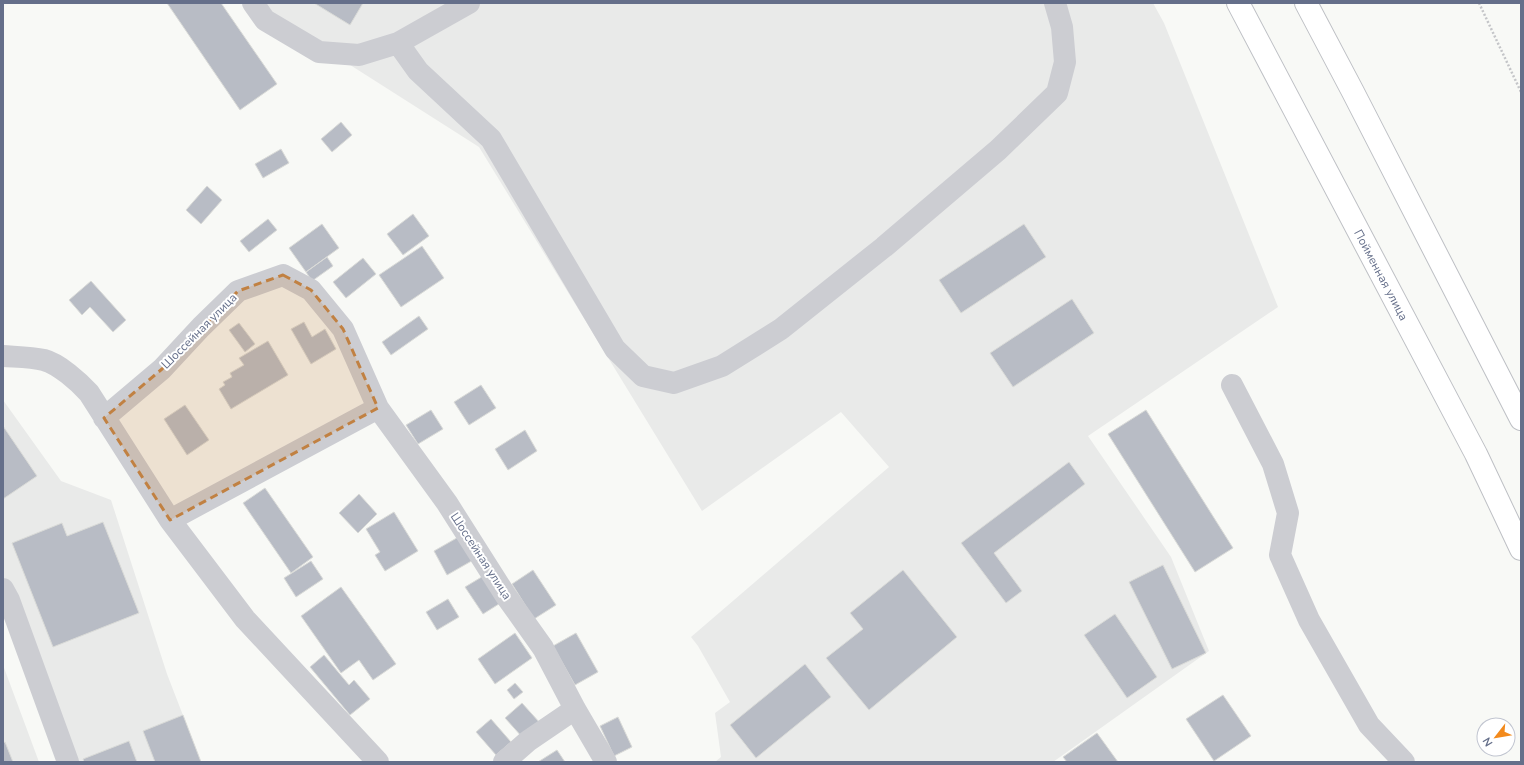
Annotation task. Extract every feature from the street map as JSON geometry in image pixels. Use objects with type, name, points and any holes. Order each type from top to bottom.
[{"type":"main road","name":"Пойменная улица","points":[[1238,3],[1472,447],[1521,549]]},
{"type":"main road","points":[[1306,3],[1354,92],[1521,419]]},
{"type":"street","points":[[253,3],[265,20],[319,52],[359,55],[398,43],[469,3]]},
{"type":"street","points":[[398,43],[418,71],[491,139],[615,349],[644,376],[674,383],[722,366],[781,329],[884,246],[998,150],[1057,93],[1065,62],[1062,27],[1056,3]]},
{"type":"street","name":"Шоссейная улица","points":[[104,418],[162,369],[201,327],[238,291],[283,275],[311,290],[344,329],[378,408],[447,503],[506,596],[543,648],[606,762]]},
{"type":"street","points":[[3,356],[45,360],[75,378],[90,393],[104,418],[170,520],[245,619],[378,762]]},
{"type":"street","points":[[1232,385],[1273,464],[1288,513],[1280,555],[1309,620],[1369,725],[1404,762]]},
{"type":"street","points":[[170,520],[378,408]]},
{"type":"street","points":[[3,588],[9,600],[68,762]]},
{"type":"street","points":[[504,762],[528,741],[576,709]]},
{"type":"path","points":[[1479,3],[1521,92]]},
{"type":"highlighted area","points":[[283,275],[311,290],[343,329],[378,408],[170,520],[104,418],[162,369],[238,291]]},
{"type":"shaded area","points":[[253,3],[1153,3],[1164,23],[1278,307],[1088,436],[1171,557],[1209,651],[1053,762],[715,762],[721,757],[715,713],[730,702],[698,646],[691,637],[889,467],[841,412],[702,511],[479,147]]},
{"type":"shaded area","points":[[3,400],[61,481],[111,500],[167,674],[201,762],[64,762],[3,595]]},
{"type":"shaded area","points":[[3,665],[39,762],[3,762]]},
{"type":"building","points":[[167,3],[221,3],[277,84],[240,110]]},
{"type":"building","points":[[314,3],[363,3],[350,25]]},
{"type":"building","points":[[341,122],[352,135],[332,152],[321,139]]},
{"type":"building","points":[[281,149],[289,163],[263,178],[255,164]]},
{"type":"building","points":[[207,186],[222,200],[201,224],[186,210]]},
{"type":"building","points":[[413,214],[429,236],[403,255],[387,234]]},
{"type":"building","points":[[268,219],[277,230],[249,252],[240,241]]},
{"type":"building","points":[[322,224],[339,248],[306,272],[289,248]]},
{"type":"building","points":[[1024,224],[1046,257],[961,313],[939,280]]},
{"type":"building","points":[[422,246],[444,278],[401,307],[379,275]]},
{"type":"building","points":[[327,257],[333,266],[312,281],[306,272]]},
{"type":"building","points":[[363,258],[376,274],[346,298],[333,282]]},
{"type":"building","points":[[91,281],[126,320],[113,332],[90,307],[82,315],[69,300]]},
{"type":"building","points":[[1072,299],[1094,333],[1013,387],[990,353]]},
{"type":"building","points":[[419,316],[428,329],[391,355],[382,342]]},
{"type":"building","points":[[304,322],[312,337],[325,329],[336,349],[311,364],[291,329]]},
{"type":"building","points":[[239,323],[255,344],[245,352],[229,330]]},
{"type":"building","points":[[268,341],[288,375],[231,409],[219,389],[225,385],[223,382],[232,377],[230,373],[244,365],[239,358]]},
{"type":"building","points":[[481,385],[496,408],[469,425],[454,402]]},
{"type":"building","points":[[185,405],[209,440],[187,455],[164,419]]},
{"type":"building","points":[[431,410],[443,429],[418,444],[406,425]]},
{"type":"building","points":[[1146,410],[1233,548],[1195,572],[1108,434]]},
{"type":"building","points":[[3,426],[37,476],[3,499]]},
{"type":"building","points":[[525,430],[537,451],[508,470],[495,449]]},
{"type":"building","points":[[1069,462],[1085,484],[994,553],[1022,591],[1006,603],[961,543]]},
{"type":"building","points":[[265,488],[313,557],[291,573],[243,503]]},
{"type":"building","points":[[359,494],[377,514],[358,533],[339,513]]},
{"type":"building","points":[[394,512],[418,551],[385,571],[375,555],[380,552],[366,529]]},
{"type":"building","points":[[103,522],[139,613],[53,647],[12,543],[62,523],[67,536]]},
{"type":"building","points":[[462,535],[475,559],[447,575],[434,551]]},
{"type":"building","points":[[311,561],[323,579],[296,597],[284,578]]},
{"type":"building","points":[[1163,565],[1206,653],[1172,669],[1129,582]]},
{"type":"building","points":[[533,570],[556,605],[534,619],[512,584]]},
{"type":"building","points":[[903,570],[957,637],[869,710],[826,658],[863,629],[850,613]]},
{"type":"building","points":[[485,575],[502,602],[483,614],[465,587]]},
{"type":"building","points":[[341,587],[396,664],[373,680],[359,660],[341,673],[301,616]]},
{"type":"building","points":[[448,599],[459,617],[437,630],[426,612]]},
{"type":"building","points":[[1115,614],[1157,677],[1127,698],[1084,635]]},
{"type":"building","points":[[515,633],[532,658],[495,684],[478,659]]},
{"type":"building","points":[[576,633],[598,672],[575,685],[553,646]]},
{"type":"building","points":[[324,655],[349,685],[354,680],[370,699],[350,715],[310,667]]},
{"type":"building","points":[[805,664],[831,697],[756,758],[730,725]]},
{"type":"building","points":[[515,683],[523,692],[514,699],[507,690]]},
{"type":"building","points":[[1223,695],[1251,736],[1214,761],[1186,719]]},
{"type":"building","points":[[522,703],[540,723],[523,738],[505,718]]},
{"type":"building","points":[[183,715],[201,762],[155,762],[143,731]]},
{"type":"building","points":[[618,717],[632,747],[614,756],[600,726]]},
{"type":"building","points":[[491,719],[511,742],[496,755],[476,732]]},
{"type":"building","points":[[1097,733],[1118,762],[1067,762],[1063,757]]},
{"type":"building","points":[[129,741],[137,762],[84,762],[83,759]]},
{"type":"building","points":[[5,742],[13,762],[3,762],[3,743]]},
{"type":"building","points":[[557,750],[565,762],[538,762]]}]
